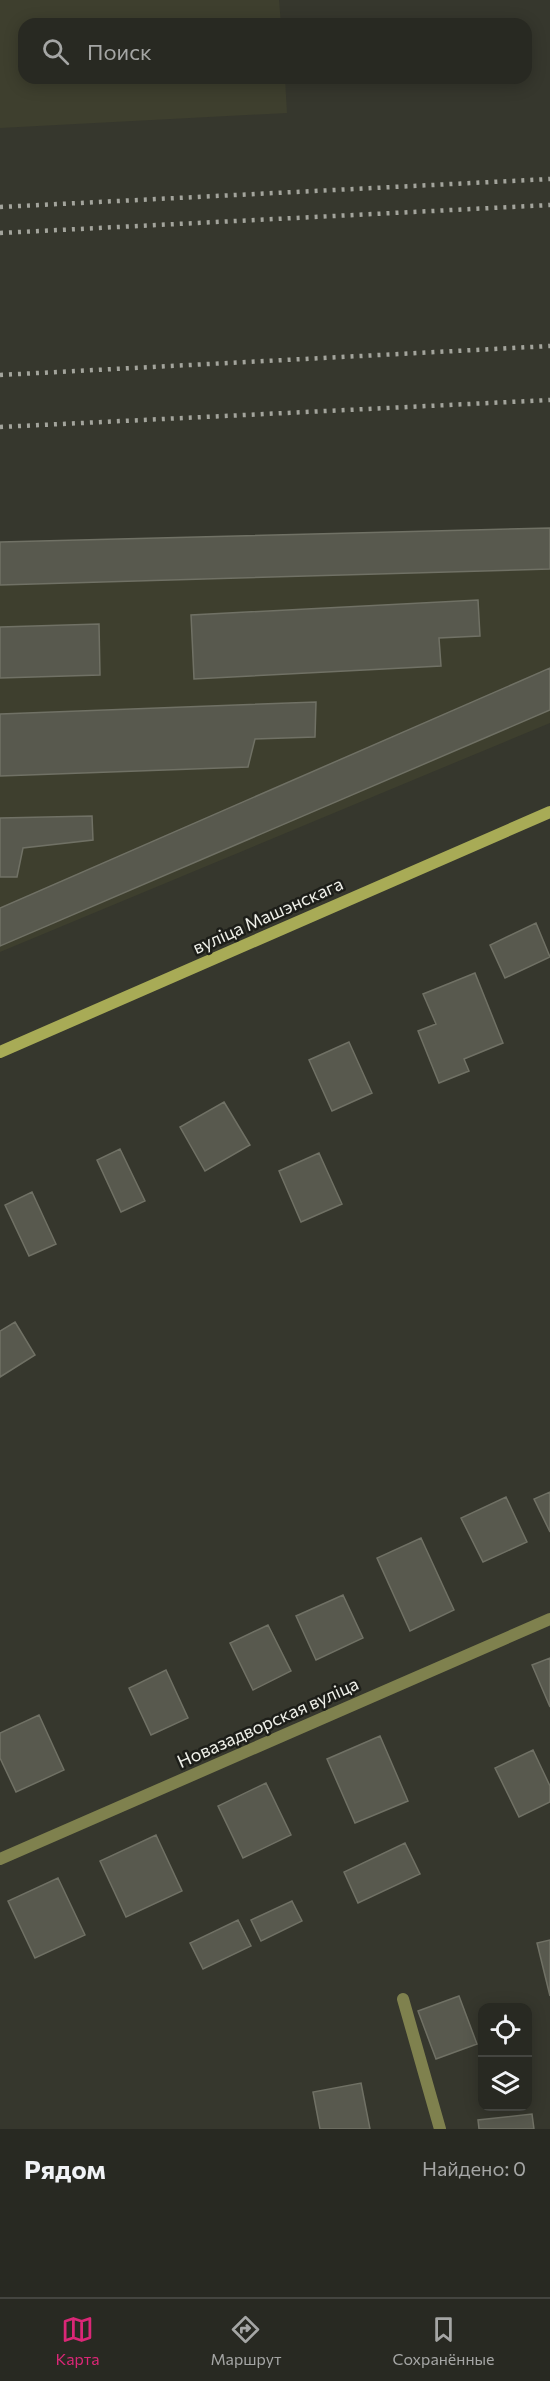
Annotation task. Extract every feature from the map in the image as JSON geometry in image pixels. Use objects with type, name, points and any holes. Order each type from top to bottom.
[{"type":"main road","name":"вуліца Машэнскага","points":[[0,1052],[550,812]]},
{"type":"street","name":"Новазадворская вуліца","points":[[0,1859],[550,1619]]},
{"type":"street","points":[[403,1999],[440,2129]]},
{"type":"shaded area","points":[[0,0],[279,0],[280,18],[18,18],[18,84],[285,84],[287,113],[0,128]]},
{"type":"shaded area","points":[[550,528],[550,723],[0,952],[0,542]]},
{"type":"building","points":[[550,528],[550,569],[0,585],[0,542]]},
{"type":"building","points":[[478,600],[480,636],[439,638],[441,666],[194,679],[191,615]]},
{"type":"building","points":[[99,624],[100,675],[0,678],[0,627]]},
{"type":"building","points":[[550,668],[550,710],[0,946],[0,908]]},
{"type":"building","points":[[316,702],[315,737],[255,739],[248,767],[0,776],[0,714]]},
{"type":"building","points":[[92,816],[93,840],[23,848],[17,877],[0,877],[0,818]]},
{"type":"building","points":[[536,923],[550,957],[505,978],[490,945]]},
{"type":"building","points":[[475,973],[503,1043],[464,1059],[469,1071],[439,1083],[418,1031],[436,1024],[423,994]]},
{"type":"building","points":[[349,1042],[372,1093],[332,1111],[309,1060]]},
{"type":"building","points":[[224,1102],[250,1145],[205,1171],[180,1127]]},
{"type":"building","points":[[120,1149],[145,1201],[121,1212],[97,1160]]},
{"type":"building","points":[[319,1153],[342,1204],[301,1222],[279,1171]]},
{"type":"building","points":[[32,1192],[56,1244],[29,1256],[5,1205]]},
{"type":"building","points":[[15,1322],[35,1355],[0,1377],[0,1331]]},
{"type":"building","points":[[550,1492],[550,1532],[534,1499]]},
{"type":"building","points":[[506,1497],[527,1542],[483,1562],[461,1518]]},
{"type":"building","points":[[421,1538],[454,1610],[410,1631],[377,1558]]},
{"type":"building","points":[[343,1595],[363,1638],[316,1660],[296,1616]]},
{"type":"building","points":[[268,1625],[291,1671],[253,1690],[230,1643]]},
{"type":"building","points":[[550,1658],[550,1707],[532,1665]]},
{"type":"building","points":[[166,1670],[188,1718],[151,1735],[129,1688]]},
{"type":"building","points":[[39,1715],[64,1770],[16,1792],[0,1758],[0,1733]]},
{"type":"building","points":[[380,1736],[408,1801],[355,1823],[327,1759]]},
{"type":"building","points":[[533,1750],[550,1786],[550,1802],[519,1817],[495,1768]]},
{"type":"building","points":[[266,1783],[291,1835],[243,1858],[218,1806]]},
{"type":"building","points":[[156,1835],[182,1891],[126,1917],[100,1861]]},
{"type":"building","points":[[405,1843],[420,1874],[358,1903],[344,1872]]},
{"type":"building","points":[[58,1878],[85,1935],[35,1958],[8,1901]]},
{"type":"building","points":[[292,1901],[302,1921],[261,1941],[251,1920]]},
{"type":"building","points":[[238,1920],[251,1946],[203,1969],[190,1943]]},
{"type":"building","points":[[550,1940],[550,1996],[537,1943]]},
{"type":"building","points":[[459,1996],[477,2044],[436,2059],[418,2011]]},
{"type":"building","points":[[361,2083],[370,2129],[320,2129],[313,2092]]},
{"type":"building","points":[[532,2114],[534,2129],[479,2129],[478,2120]]},
{"type":"railway","points":[[0,207],[550,179]]},
{"type":"railway","points":[[0,233],[550,205]]},
{"type":"railway","points":[[0,375],[550,346]]},
{"type":"railway","points":[[0,427],[550,400]]}]
